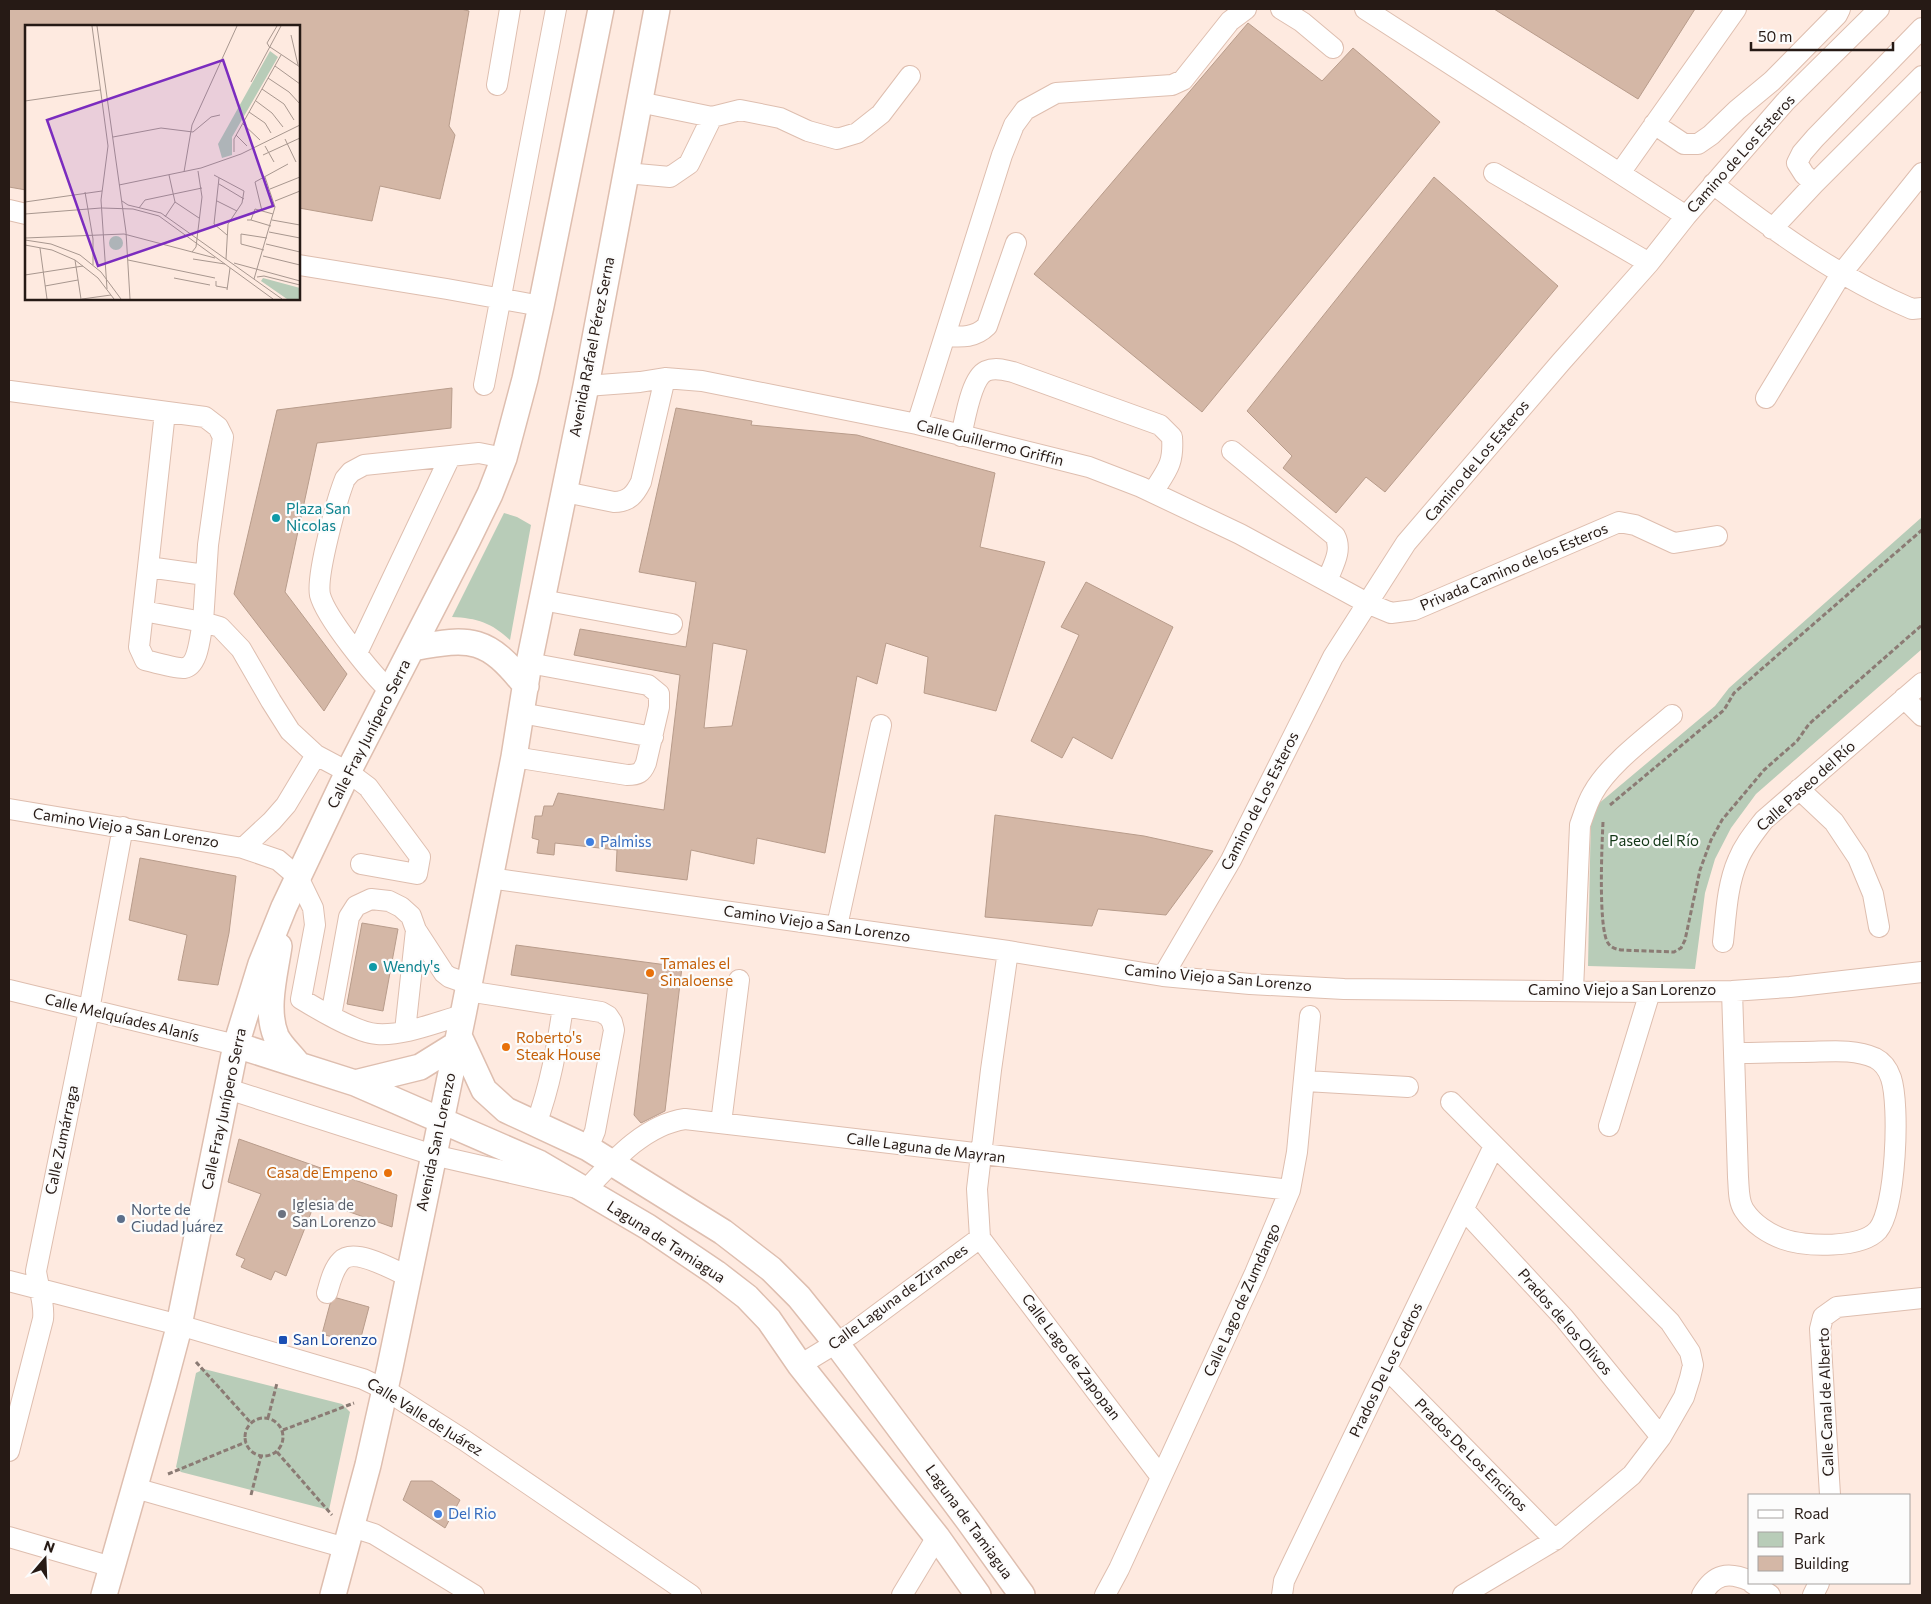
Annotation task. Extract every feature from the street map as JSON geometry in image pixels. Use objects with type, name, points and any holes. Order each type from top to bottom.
[{"type":"main road","points":[[413,648],[490,494],[504,458],[525,379],[541,306],[601,9]]},
{"type":"main road","name":"Avenida Rafael Pérez Serna","points":[[528,674],[586,386],[657,9]]},
{"type":"main road","points":[[413,648],[446,642],[471,643],[485,647],[528,674]]},
{"type":"main road","name":"Calle Fray Junípero Serra","points":[[104,1595],[179,1325],[236,1045],[261,964],[284,907],[348,772],[413,648]]},
{"type":"main road","name":"Avenida San Lorenzo","points":[[333,1595],[343,1530],[368,1465],[409,1277],[514,757],[528,674]]},
{"type":"main road","points":[[284,907],[272,994],[272,1021],[276,1037],[298,1064]]},
{"type":"main road","points":[[355,1083],[420,1067],[463,1014]]},
{"type":"main road","name":"Laguna de Tamiagua","points":[[463,1014],[484,1090],[506,1110],[588,1148],[723,1232],[772,1269],[799,1297],[836,1343],[1022,1595]]},
{"type":"main road","name":"Laguna de Tamiagua","points":[[236,1045],[355,1083],[539,1163],[648,1227],[747,1297],[769,1320],[800,1365],[937,1537],[978,1595]]},
{"type":"street","points":[[496,85],[510,9]]},
{"type":"street","points":[[484,385],[556,9]]},
{"type":"street","points":[[917,424],[1002,155],[1014,125],[1025,110],[1056,93],[1172,85],[1183,80],[1230,21],[1246,9]]},
{"type":"street","points":[[1281,9],[1302,22],[1333,48]]},
{"type":"street","points":[[1365,9],[1686,216]]},
{"type":"street","points":[[1620,173],[1736,9]]},
{"type":"street","points":[[1654,124],[1684,144],[1698,144],[1711,135],[1772,80],[1837,15],[1840,9]]},
{"type":"street","name":"Camino de Los Esteros","points":[[1163,976],[1231,860],[1333,657],[1406,543],[1561,362],[1649,263],[1713,184],[1785,102],[1879,9]]},
{"type":"street","points":[[1814,184],[1804,174],[1798,163],[1802,153],[1922,28]]},
{"type":"street","points":[[639,102],[712,117],[740,110],[780,118],[808,131],[837,139],[857,133],[881,114],[910,76]]},
{"type":"street","points":[[1772,229],[1814,184],[1922,76]]},
{"type":"street","points":[[626,173],[670,177],[689,164],[712,117]]},
{"type":"street","points":[[1494,173],[1649,263]]},
{"type":"street","points":[[1766,398],[1841,274],[1922,173]]},
{"type":"street","points":[[1713,184],[1772,229],[1841,274],[1912,310],[1922,308]]},
{"type":"street","points":[[9,210],[25,214]]},
{"type":"street","points":[[946,336],[963,338],[972,336],[980,333],[987,326],[1016,243]]},
{"type":"street","points":[[300,265],[541,306]]},
{"type":"street","points":[[960,436],[973,388],[980,376],[986,371],[997,369],[1014,372],[1160,425],[1172,437],[1174,455],[1168,469],[1153,492]]},
{"type":"street","points":[[564,492],[614,502],[622,502],[636,493],[641,482],[665,378]]},
{"type":"street","name":"Calle Guillermo Griffin","points":[[586,386],[665,378],[702,381],[917,424],[1089,467],[1153,492],[1240,534],[1367,603]]},
{"type":"street","points":[[10,391],[205,417],[218,427],[223,437],[205,575],[203,622],[196,656],[192,664],[184,668],[144,660],[139,647],[165,412]]},
{"type":"street","points":[[1232,451],[1336,536],[1338,553],[1326,582]]},
{"type":"street","points":[[390,690],[376,678],[324,605],[319,583],[320,571],[345,478],[350,472],[364,464],[479,453],[504,458]]},
{"type":"street","points":[[357,653],[450,457]]},
{"type":"street","name":"Privada Camino de los Esteros","points":[[1367,603],[1391,613],[1414,610],[1619,522],[1635,525],[1674,543],[1717,536]]},
{"type":"street","points":[[148,566],[205,575]]},
{"type":"street","points":[[542,600],[672,624]]},
{"type":"street","points":[[143,611],[220,627],[242,649],[271,702],[290,730],[316,755],[348,772],[368,787],[420,857],[417,874],[361,864]]},
{"type":"street","points":[[514,757],[633,775],[644,770],[660,700],[659,694],[655,689],[648,685],[528,674]]},
{"type":"street","name":"Calle Paseo del Río","points":[[1723,942],[1730,888],[1737,861],[1748,840],[1764,820],[1922,683]]},
{"type":"street","points":[[1904,698],[1922,716]]},
{"type":"street","points":[[522,713],[653,737]]},
{"type":"street","points":[[1574,990],[1580,825],[1586,807],[1593,792],[1608,772],[1672,715]]},
{"type":"street","points":[[837,926],[881,725]]},
{"type":"street","points":[[243,848],[286,805],[316,755]]},
{"type":"street","points":[[1799,789],[1834,822],[1858,858],[1873,894],[1878,927]]},
{"type":"street","name":"Camino Viejo a San Lorenzo","points":[[9,809],[243,848],[278,860],[298,877]]},
{"type":"street","name":"Calle Zumárraga","points":[[9,1451],[44,1319],[45,1308],[38,1290],[36,1271],[89,1010],[123,827]]},
{"type":"street","points":[[298,877],[313,908],[314,925],[301,999]]},
{"type":"street","name":"Camino Viejo a San Lorenzo","points":[[489,878],[837,926],[1163,976],[1250,984],[1344,989],[1732,991],[1790,987],[1922,972]]},
{"type":"street","points":[[332,1016],[349,916],[356,906],[371,899],[389,901],[401,907],[411,916],[416,930],[444,973],[449,977],[463,1014]]},
{"type":"street","points":[[405,1031],[416,930]]},
{"type":"street","name":"Calle Laguna de Ziranoes","points":[[800,1365],[851,1334],[980,1238],[977,1189],[1008,951]]},
{"type":"street","points":[[721,1123],[739,980]]},
{"type":"street","name":"Calle Melquíades Alanís","points":[[9,990],[236,1045]]},
{"type":"street","points":[[1732,991],[1738,1177],[1743,1209],[1754,1222],[1785,1240],[1809,1244],[1840,1244],[1856,1242],[1870,1237],[1878,1230],[1885,1218],[1889,1204],[1896,1149],[1893,1088],[1888,1070],[1882,1062],[1861,1054],[1838,1051],[1735,1053]]},
{"type":"street","points":[[1609,1126],[1650,992]]},
{"type":"street","points":[[272,994],[301,999],[358,1030],[376,1034],[405,1031],[463,1014],[563,1007],[602,1012],[608,1016],[614,1030],[595,1131],[588,1148]]},
{"type":"street","points":[[536,1124],[543,1106],[555,1056],[563,1007]]},
{"type":"street","name":"Calle Lago de Zumdango","points":[[1105,1595],[1119,1569],[1255,1273],[1290,1190],[1306,1081],[1310,1016]]},
{"type":"street","points":[[1306,1081],[1408,1087]]},
{"type":"street","points":[[228,1089],[433,1155],[586,1190]]},
{"type":"street","points":[[1451,1102],[1670,1322],[1690,1352],[1693,1365],[1684,1397],[1661,1437],[1632,1475],[1555,1540],[1463,1595]]},
{"type":"street","name":"Calle Laguna de Mayran","points":[[586,1190],[612,1163],[650,1133],[672,1121],[685,1119],[1290,1190]]},
{"type":"street","name":"Prados De Los Cedros","points":[[1282,1595],[1284,1581],[1494,1146]]},
{"type":"street","name":"Prados de los Olivos","points":[[1464,1210],[1564,1318],[1661,1437]]},
{"type":"street","name":"Calle Lago de Zapopan","points":[[980,1238],[1161,1477]]},
{"type":"street","points":[[327,1293],[335,1270],[341,1261],[347,1257],[362,1257],[409,1277]]},
{"type":"street","name":"Calle Valle de Juárez","points":[[9,1281],[179,1325],[355,1376],[384,1389],[464,1440],[691,1595]]},
{"type":"street","name":"Calle Canal de Alberto","points":[[1830,1494],[1820,1329],[1824,1317],[1837,1307],[1922,1298]]},
{"type":"street","name":"Prados De Los Encinos","points":[[1387,1369],[1555,1540]]},
{"type":"street","points":[[134,1488],[343,1530],[374,1534],[474,1595]]},
{"type":"street","points":[[9,1537],[112,1568]]},
{"type":"street","points":[[902,1595],[937,1537]]},
{"type":"street","points":[[1702,1595],[1707,1586],[1722,1576],[1738,1576],[1748,1581]]},
{"type":"street","points":[[1754,1584],[1770,1595]]},
{"type":"path","points":[[1607,809],[1724,710],[1734,693],[1922,530]]},
{"type":"path","points":[[1604,813],[1602,919],[1608,943],[1614,949],[1621,950],[1674,952],[1681,948],[1685,940],[1700,870],[1711,840],[1722,820],[1764,770],[1797,741],[1809,724],[1922,625]]},
{"type":"path","points":[[196,1362],[251,1423]]},
{"type":"path","points":[[268,1418],[277,1383]]},
{"type":"path","points":[[282,1430],[354,1403]]},
{"type":"path","points":[[268,1418],[274,1420],[282,1430],[283,1442],[277,1452],[272,1455],[261,1456],[251,1451],[246,1442],[245,1432],[251,1423],[268,1418]]},
{"type":"path","points":[[168,1474],[246,1442]]},
{"type":"path","points":[[277,1452],[343,1530]]},
{"type":"path","points":[[251,1495],[261,1456]]},
{"type":"green space","points":[[504,513],[517,517],[531,525],[510,640],[497,629],[484,622],[452,617]]},
{"type":"green space","name":"Paseo del Río","points":[[1922,517],[1922,649],[1756,794],[1731,828],[1715,859],[1705,893],[1695,969],[1588,966],[1591,810],[1715,706],[1729,688]]},
{"type":"green space","points":[[200,1368],[342,1404],[350,1412],[329,1510],[181,1472],[176,1467],[196,1373],[200,1371]]},
{"type":"building","points":[[9,9],[461,9],[469,11],[449,126],[455,135],[440,199],[380,186],[372,221],[300,208],[300,25],[25,25],[25,190],[9,187]]},
{"type":"building","points":[[1494,9],[1695,9],[1638,99]]},
{"type":"building","points":[[1248,23],[1322,81],[1353,48],[1440,122],[1202,412],[1034,274]]},
{"type":"building","points":[[1434,177],[1558,286],[1385,492],[1366,477],[1336,513],[1283,468],[1292,456],[1247,411]]},
{"type":"building","name":"Plaza San Nicolas","points":[[452,388],[451,428],[317,443],[285,592],[347,674],[324,711],[234,594],[277,410]]},
{"type":"building","points":[[676,408],[752,421],[751,425],[857,435],[995,473],[980,547],[1045,562],[996,711],[924,693],[928,657],[886,643],[877,684],[857,676],[825,853],[757,838],[754,864],[691,850],[687,880],[616,871],[617,850],[555,843],[554,855],[537,853],[539,840],[532,838],[535,816],[542,816],[544,806],[553,806],[558,793],[664,810],[680,675],[574,655],[580,629],[686,647],[696,582],[639,572]],"holes":[[[713,643],[747,650],[732,726],[704,728]]]},
{"type":"building","points":[[1086,582],[1173,627],[1112,759],[1073,737],[1062,758],[1031,741],[1079,635],[1061,627]]},
{"type":"building","points":[[995,815],[1144,836],[1213,851],[1166,915],[1098,909],[1092,926],[985,917]]},
{"type":"building","points":[[140,858],[236,876],[229,933],[218,985],[178,980],[187,935],[129,920]]},
{"type":"building","name":"Wendy's","points":[[362,923],[398,929],[383,1011],[347,1004]]},
{"type":"building","points":[[516,945],[682,967],[665,1111],[641,1123],[634,1115],[648,994],[511,975]]},
{"type":"building","name":"Iglesia de San Lorenzo","points":[[239,1139],[397,1195],[392,1227],[316,1200],[286,1276],[275,1271],[271,1280],[241,1267],[245,1259],[236,1255],[261,1194],[228,1182]]},
{"type":"building","points":[[337,1298],[369,1307],[359,1345],[322,1334],[330,1304]]},
{"type":"building","name":"Del Rio","points":[[411,1481],[432,1481],[460,1500],[445,1528],[403,1500]]},
{"type":"place","name":"Plaza San Nicolas","points":[[276,518]]},
{"type":"place","name":"Palmiss","points":[[590,842]]},
{"type":"place","name":"Wendy's","points":[[373,967]]},
{"type":"place","name":"Tamales el Sinaloense","points":[[650,973]]},
{"type":"place","name":"Roberto's Steak House","points":[[506,1047]]},
{"type":"place","name":"Casa de Empeno","points":[[388,1173]]},
{"type":"place","name":"Iglesia de San Lorenzo","points":[[282,1214]]},
{"type":"place","name":"Norte de Ciudad Juárez","points":[[121,1219]]},
{"type":"place","name":"San Lorenzo","points":[[283,1340]]},
{"type":"place","name":"Del Rio","points":[[438,1514]]}]
